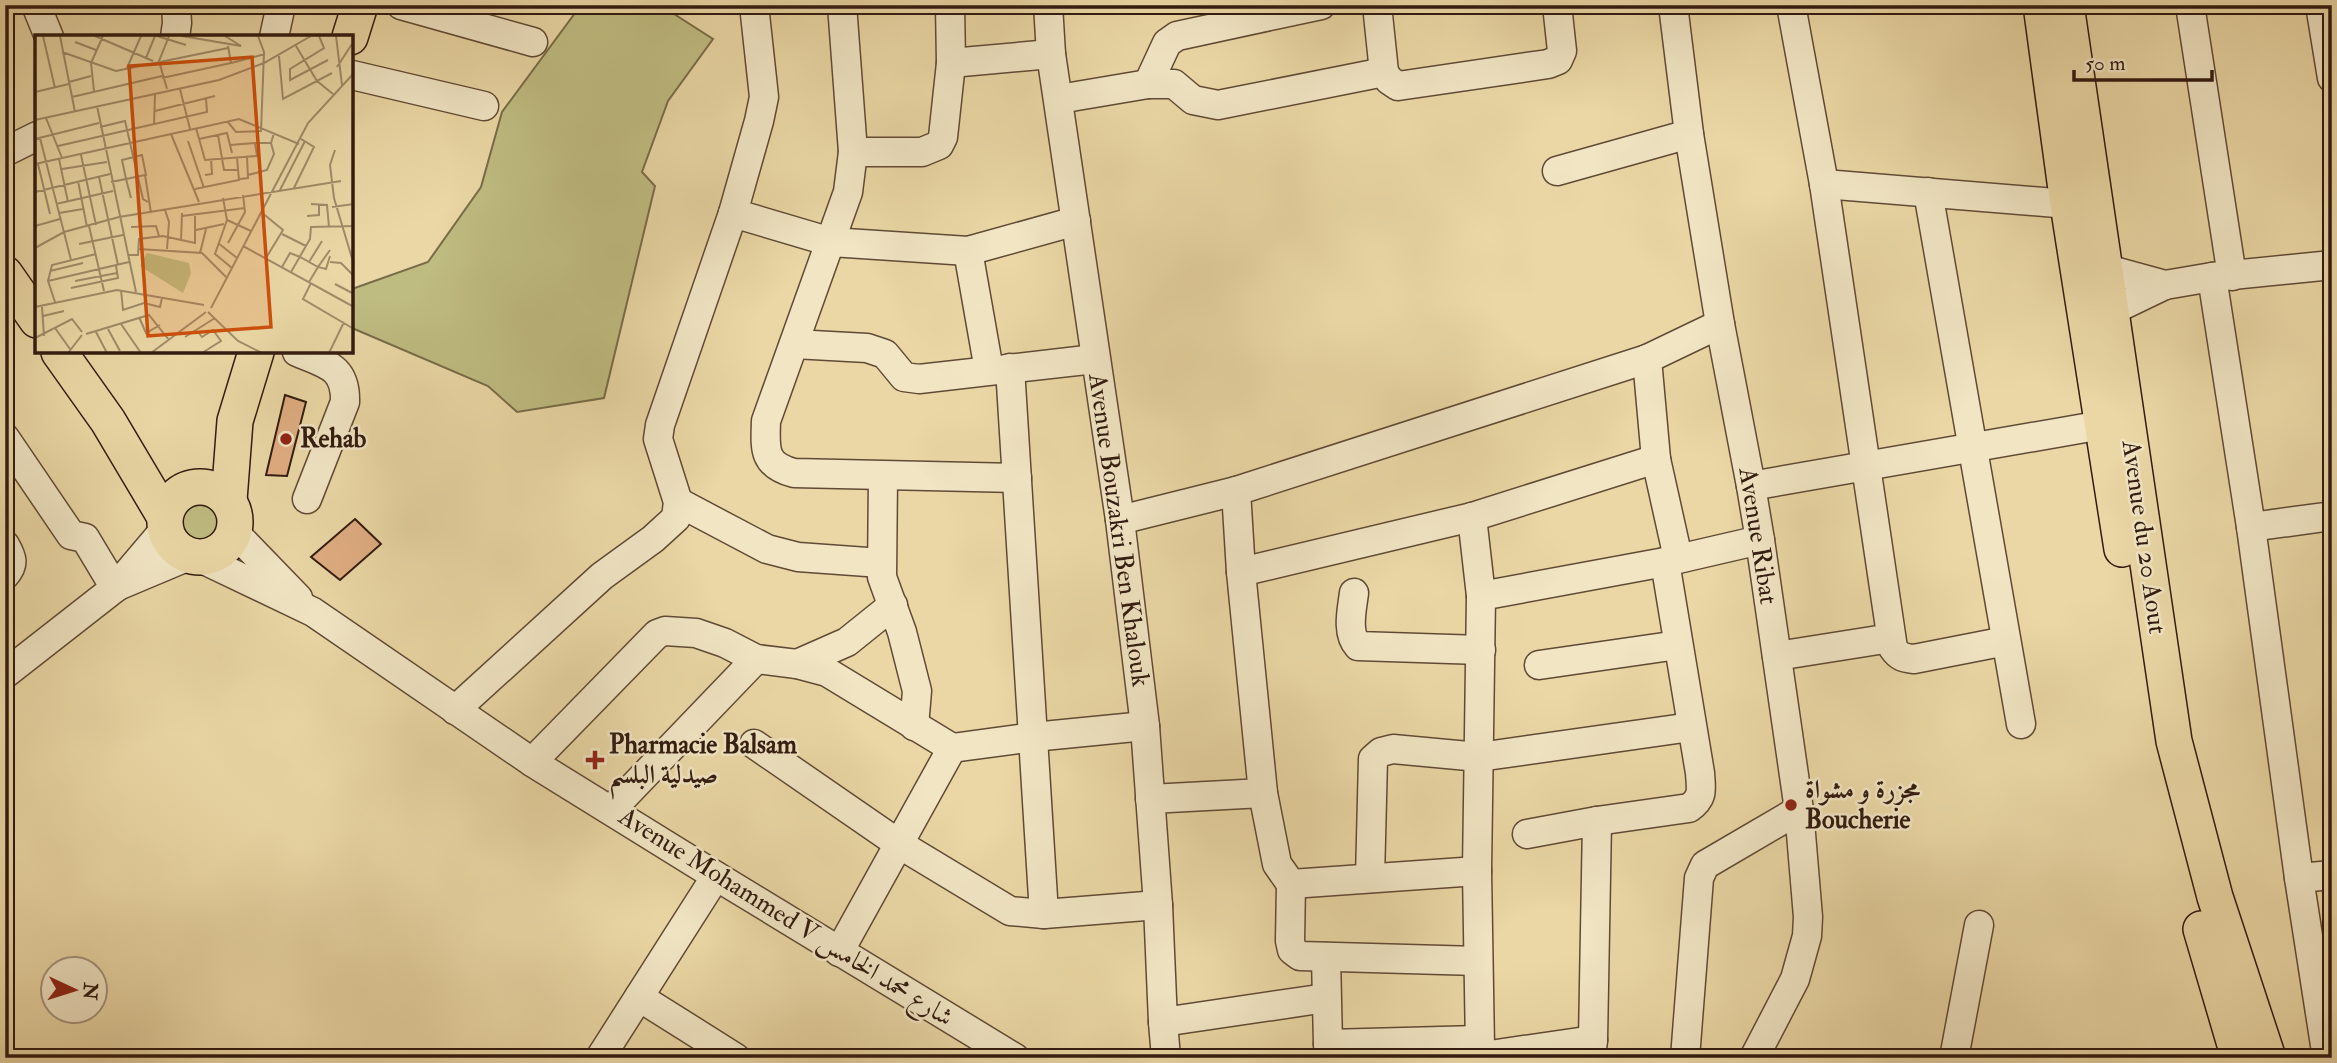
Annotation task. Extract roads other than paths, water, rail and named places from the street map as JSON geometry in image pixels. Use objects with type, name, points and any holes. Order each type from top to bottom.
[{"type":"main road","points":[[351,35],[360,5]]},
{"type":"main road","name":"Avenue du 20 Aout","points":[[2041,5],[2102,425],[2158,763],[2192,895],[2239,1058]]},
{"type":"main road","name":"Avenue du 20 Aout","points":[[2066,5],[2174,741],[2214,897],[2268,1058]]},
{"type":"main road","points":[[8,284],[35,318]]},
{"type":"main road","points":[[60,354],[108,421],[165,523],[170,541],[178,550],[195,557],[212,556],[222,551],[230,543],[212,502],[108,421]]},
{"type":"main road","points":[[212,502],[255,354]]},
{"type":"main road","points":[[165,523],[170,503],[212,502]]},
{"type":"street","points":[[36,5],[48,35]]},
{"type":"street","points":[[175,35],[176,5]]},
{"type":"street","points":[[274,35],[281,5]]},
{"type":"street","points":[[401,5],[533,42]]},
{"type":"street","points":[[455,710],[602,576],[676,518],[678,502],[658,439],[660,425],[733,212],[759,121],[764,97],[754,5]]},
{"type":"street","points":[[842,5],[853,152],[848,192],[766,421],[769,459],[775,466],[794,473],[1017,478]]},
{"type":"street","points":[[853,152],[922,152],[939,145],[943,137],[951,63],[950,5]]},
{"type":"street","name":"Avenue Bouzakri Ben Khalouk","points":[[1048,5],[1051,54],[1120,520],[1145,726],[1166,1058]]},
{"type":"street","points":[[1148,84],[1167,43],[1177,36],[1321,5]]},
{"type":"street","points":[[1377,5],[1384,72],[1389,80],[1398,86],[1548,64],[1558,60],[1562,51],[1557,5]]},
{"type":"street","name":"Avenue Ribat","points":[[1673,5],[1689,134],[1720,324],[1760,540],[1799,810],[1808,917],[1807,936],[1795,979],[1754,1058]]},
{"type":"street","points":[[1791,5],[1824,184],[1891,638],[1897,654],[1903,658],[1914,659],[2006,641]]},
{"type":"street","points":[[2190,5],[2251,527],[2299,878],[2327,1058]]},
{"type":"street","points":[[2320,5],[2332,78]]},
{"type":"street","points":[[951,63],[1051,54]]},
{"type":"street","points":[[1059,99],[1148,84],[1174,84],[1193,100],[1218,106],[1384,72]]},
{"type":"street","points":[[354,75],[484,106]]},
{"type":"street","points":[[1557,171],[1689,134]]},
{"type":"street","points":[[5,152],[35,137]]},
{"type":"street","points":[[1824,184],[2068,204]]},
{"type":"street","points":[[1928,192],[2021,724]]},
{"type":"street","points":[[733,212],[831,242],[968,250],[1076,221]]},
{"type":"street","points":[[968,250],[999,369],[1017,478],[1044,914]]},
{"type":"street","points":[[2111,311],[2165,285],[2222,276],[2332,265]]},
{"type":"street","points":[[2103,268],[2165,285]]},
{"type":"street","points":[[1120,520],[1236,491],[1647,359],[1720,324]]},
{"type":"street","points":[[794,344],[867,348],[885,354],[904,377],[919,379],[1096,359]]},
{"type":"street","points":[[302,354],[332,366],[342,379],[345,391],[345,402],[307,499]]},
{"type":"street","points":[[1527,834],[1689,808],[1698,802],[1701,793],[1678,645],[1672,560],[1656,459],[1647,359]]},
{"type":"street","points":[[1751,486],[2102,425]]},
{"type":"street","points":[[5,438],[71,535],[85,538],[115,588]]},
{"type":"street","points":[[1241,572],[1472,517],[1656,459]]},
{"type":"street","points":[[883,476],[882,577],[893,605],[917,691],[914,726]]},
{"type":"street","points":[[1236,491],[1241,572],[1263,793],[1277,864],[1291,884],[1292,950],[1300,957],[1478,961]]},
{"type":"street","points":[[212,502],[313,612]]},
{"type":"street","points":[[678,502],[767,548],[797,557],[881,564]]},
{"type":"street","points":[[2251,527],[2332,516]]},
{"type":"street","points":[[1472,517],[1481,596],[1478,961],[1479,1040],[1483,1053],[1490,1055],[1592,1049],[1597,821]]},
{"type":"street","points":[[5,674],[115,588],[165,523]]},
{"type":"street","points":[[1481,596],[1672,560],[1760,540]]},
{"type":"street","points":[[5,545],[12,560],[12,568],[5,575]]},
{"type":"street","points":[[115,588],[195,557],[313,612]]},
{"type":"street","points":[[1354,593],[1351,632],[1353,641],[1358,646],[1481,650]]},
{"type":"street","points":[[797,664],[847,642],[893,605]]},
{"type":"street","name":"Avenue Mohammed V شارع محمد الخامس","points":[[313,612],[532,762],[1003,1055]]},
{"type":"street","points":[[532,762],[661,632],[709,636],[756,659],[797,664],[827,672],[952,748],[1145,726]]},
{"type":"street","points":[[1777,656],[1891,638]]},
{"type":"street","points":[[1539,665],[1678,645]]},
{"type":"street","points":[[611,810],[756,659]]},
{"type":"street","points":[[1370,878],[1373,759],[1381,752],[1393,749],[1479,757],[1690,727]]},
{"type":"street","points":[[754,744],[899,844],[1010,911],[1044,914],[1158,905]]},
{"type":"street","points":[[839,952],[952,748]]},
{"type":"street","points":[[1150,799],[1263,793]]},
{"type":"street","points":[[1685,1058],[1699,878],[1705,865],[1799,810]]},
{"type":"street","points":[[1291,884],[1478,871]]},
{"type":"street","points":[[2299,878],[2332,875]]},
{"type":"street","points":[[600,1058],[716,876]]},
{"type":"street","points":[[1954,1058],[1979,925]]},
{"type":"street","points":[[1326,957],[1330,1051],[1479,1040]]},
{"type":"street","points":[[639,997],[736,1058]]},
{"type":"street","points":[[1163,1022],[1326,998]]},
{"type":"place","name":"Rehab","points":[[286,439]]},
{"type":"place","name":"Pharmacie Balsam صيدلية البلسم","points":[[595,760]]},
{"type":"place","name":"مجزرة و مشواة Boucherie","points":[[1791,805]]}]
